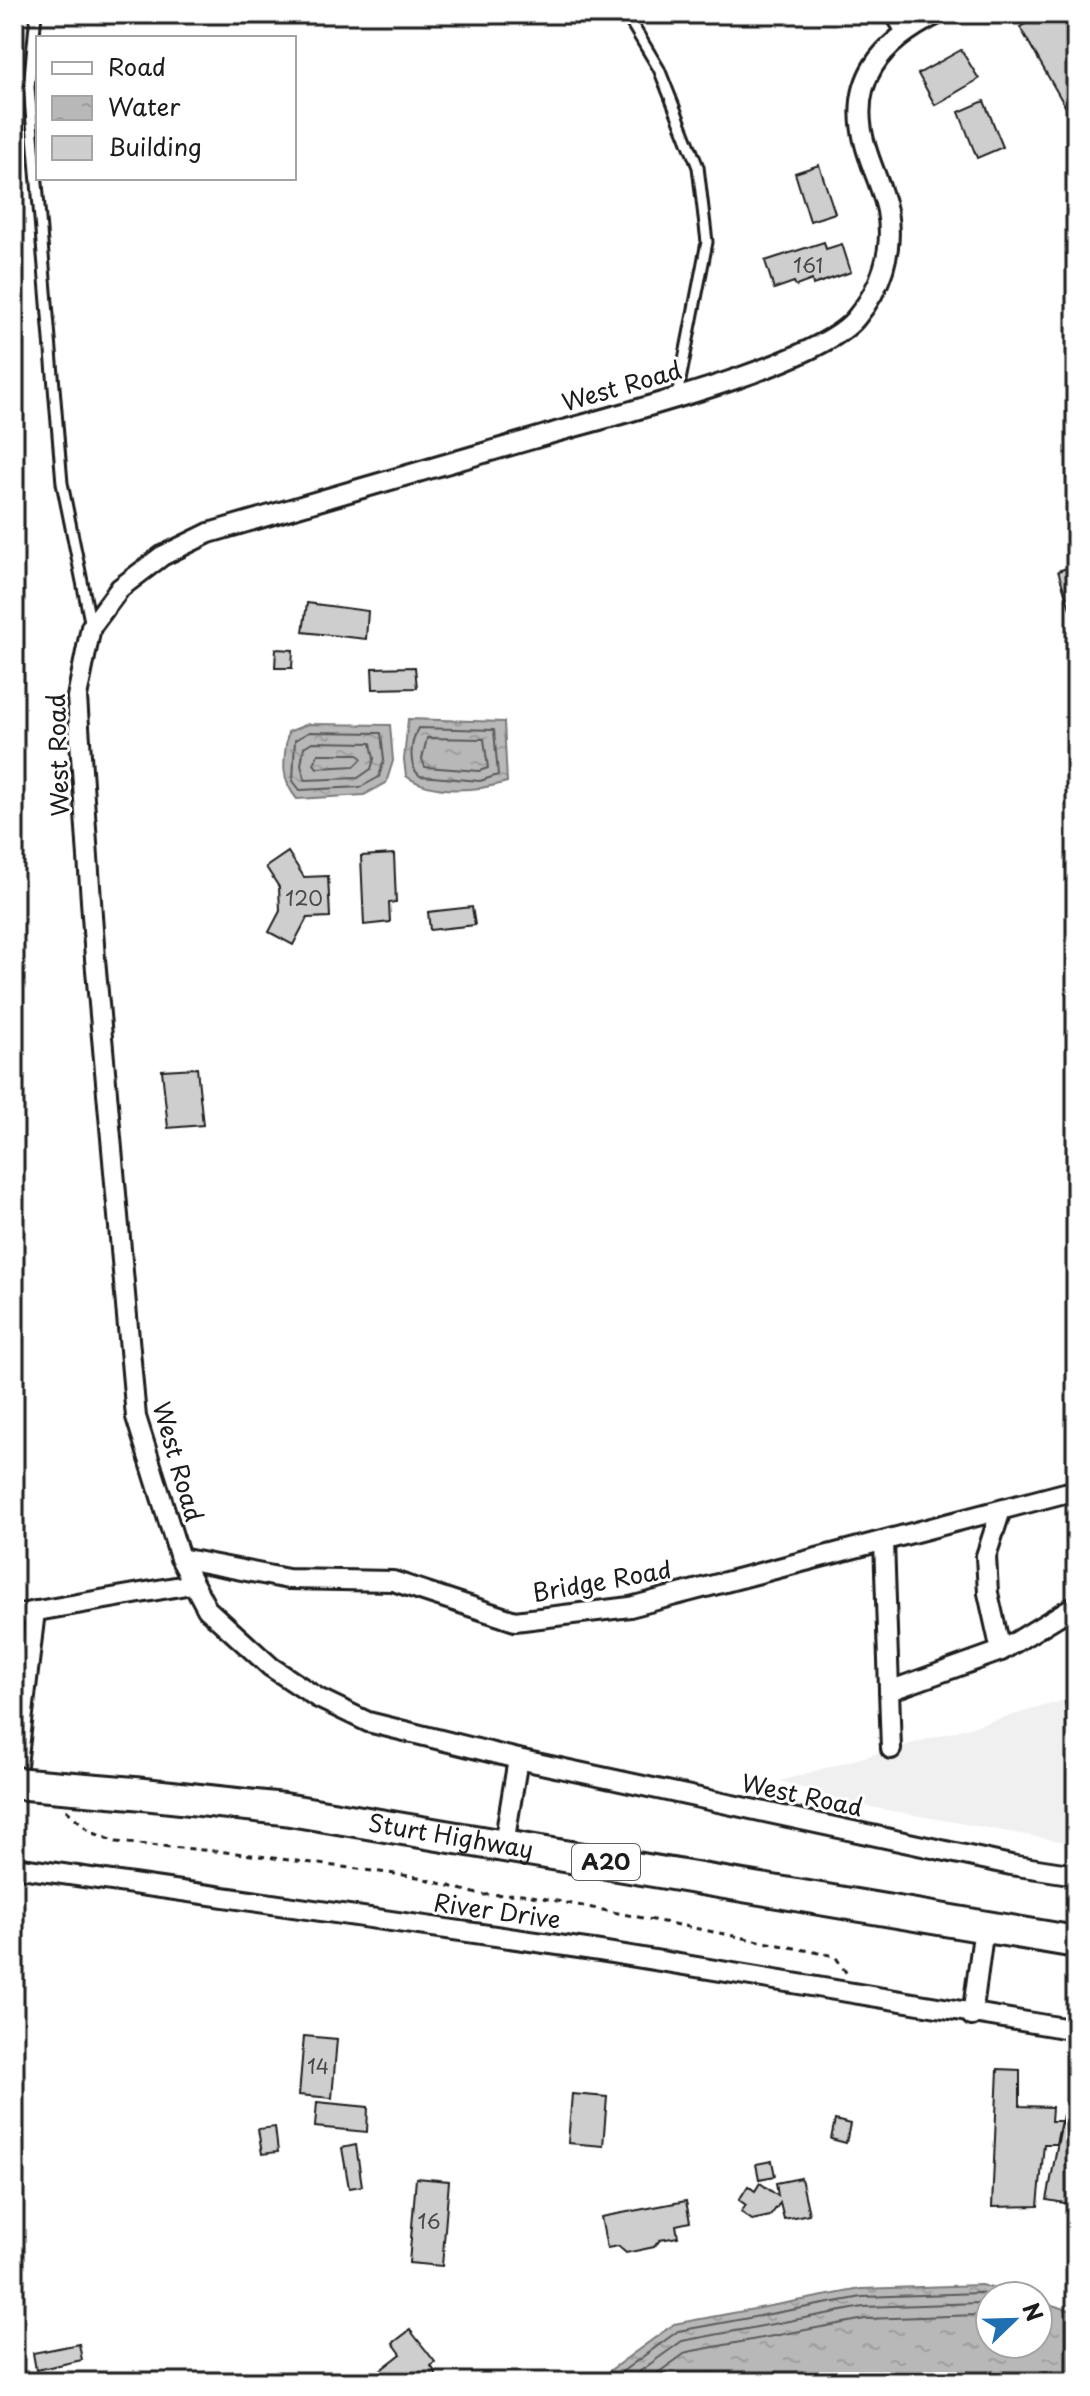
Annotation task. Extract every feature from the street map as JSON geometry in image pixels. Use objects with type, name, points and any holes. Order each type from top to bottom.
[{"type":"highway","name":"Sturt Highway","points":[[14,1783],[284,1809],[1076,1942]]},
{"type":"street","name":"West Road","points":[[938,14],[884,47],[863,91],[861,118],[865,145],[887,210],[889,243],[874,294],[854,322],[833,338],[807,351],[677,396],[209,533],[162,556],[120,588],[91,627],[77,697],[95,959],[136,1417],[180,1558],[207,1609],[271,1667],[318,1698],[368,1722],[518,1759],[1011,1865],[1076,1875]]},
{"type":"street","name":"Bridge Road","points":[[180,1558],[288,1579],[393,1581],[515,1621],[630,1607],[1001,1510],[1073,1495]]},
{"type":"street","points":[[1001,1510],[986,1556],[988,1593],[1001,1651]]},
{"type":"street","points":[[884,1541],[891,1749]]},
{"type":"street","points":[[14,1615],[192,1584]]},
{"type":"street","points":[[889,1691],[1001,1651],[1076,1605]]},
{"type":"street","points":[[14,1796],[35,1611]]},
{"type":"street","points":[[504,1844],[518,1759]]},
{"type":"street","name":"River Drive","points":[[14,1867],[600,1951],[972,2016],[1076,2030]]},
{"type":"street","points":[[972,2016],[984,1927]]},
{"type":"lane","points":[[36,14],[29,87],[36,171]]},
{"type":"lane","points":[[626,14],[659,69],[698,167],[707,242],[677,396]]},
{"type":"lane","points":[[890,14],[902,34]]},
{"type":"lane","points":[[37,180],[62,483],[91,627]]},
{"type":"path","points":[[62,1804],[69,1816],[91,1832],[116,1842],[236,1853],[418,1877],[481,1895],[522,1894],[835,1956],[847,1970],[845,1993]]},
{"type":"shaded area","points":[[1076,1697],[1076,1844],[854,1804],[780,1781]]},
{"type":"water","points":[[408,719],[504,722],[507,782],[455,790],[428,786],[406,776],[404,760]]},
{"type":"water","points":[[308,724],[390,725],[393,761],[386,783],[364,795],[297,799],[285,775],[286,741],[288,732]]},
{"type":"water","points":[[974,2285],[974,2360],[1054,2360],[1054,2306],[1076,2312],[1076,2382],[594,2382],[674,2324],[861,2289]]},
{"type":"building","points":[[1042,14],[1059,14],[1076,44],[1076,109],[1069,113],[1020,27]]},
{"type":"building","points":[[961,50],[979,79],[935,105],[918,74]]},
{"type":"building","points":[[984,101],[1003,147],[977,158],[959,112]]},
{"type":"building","points":[[819,165],[835,213],[810,221],[795,173]]},
{"type":"building","points":[[824,242],[826,249],[842,244],[851,272],[813,285],[812,280],[774,289],[765,261]]},
{"type":"building","points":[[1076,565],[1076,627],[1058,571]]},
{"type":"building","points":[[307,603],[368,611],[366,639],[303,632]]},
{"type":"building","points":[[1076,627],[1076,652],[1075,652],[1068,630]]},
{"type":"building","points":[[276,649],[293,650],[292,668],[275,668]]},
{"type":"building","points":[[415,667],[417,688],[373,689],[372,668]]},
{"type":"building","points":[[288,852],[304,877],[328,876],[330,917],[307,918],[293,945],[269,932],[280,911],[279,887],[266,867]]},
{"type":"building","points":[[394,854],[396,902],[389,903],[390,922],[364,925],[361,856]]},
{"type":"building","points":[[472,907],[475,925],[430,930],[428,912]]},
{"type":"building","points":[[197,1068],[203,1125],[168,1128],[162,1070]]},
{"type":"building","points":[[1076,1699],[1076,1772],[1075,1772],[1065,1702]]},
{"type":"building","points":[[304,2036],[337,2039],[332,2098],[299,2095]]},
{"type":"building","points":[[998,2069],[1020,2070],[1020,2106],[1052,2107],[1051,2121],[1061,2121],[1056,2144],[1044,2144],[1038,2206],[992,2207]]},
{"type":"building","points":[[572,2094],[607,2097],[603,2146],[568,2143]]},
{"type":"building","points":[[317,2102],[368,2107],[367,2132],[315,2127]]},
{"type":"building","points":[[1063,2115],[1076,2117],[1076,2205],[1047,2200]]},
{"type":"building","points":[[835,2120],[850,2124],[846,2143],[831,2139]]},
{"type":"building","points":[[275,2127],[278,2152],[262,2154],[258,2129]]},
{"type":"building","points":[[356,2145],[362,2186],[349,2188],[342,2148]]},
{"type":"building","points":[[772,2161],[775,2176],[759,2179],[756,2164]]},
{"type":"building","points":[[416,2178],[449,2181],[442,2266],[409,2263]]},
{"type":"building","points":[[801,2178],[809,2214],[784,2219],[780,2203],[770,2216],[752,2220],[741,2212],[746,2205],[739,2200],[748,2186],[755,2191],[760,2183],[778,2196],[776,2183]]},
{"type":"building","points":[[686,2201],[690,2222],[676,2225],[678,2237],[660,2240],[654,2247],[626,2253],[618,2246],[607,2248],[601,2217]]},
{"type":"building","points":[[410,2330],[435,2362],[431,2366],[436,2373],[435,2382],[365,2382],[401,2354],[393,2343]]},
{"type":"building","points":[[79,2344],[82,2360],[36,2370],[33,2353]]},
{"type":"building","points":[[285,2372],[287,2382],[250,2380]]}]
